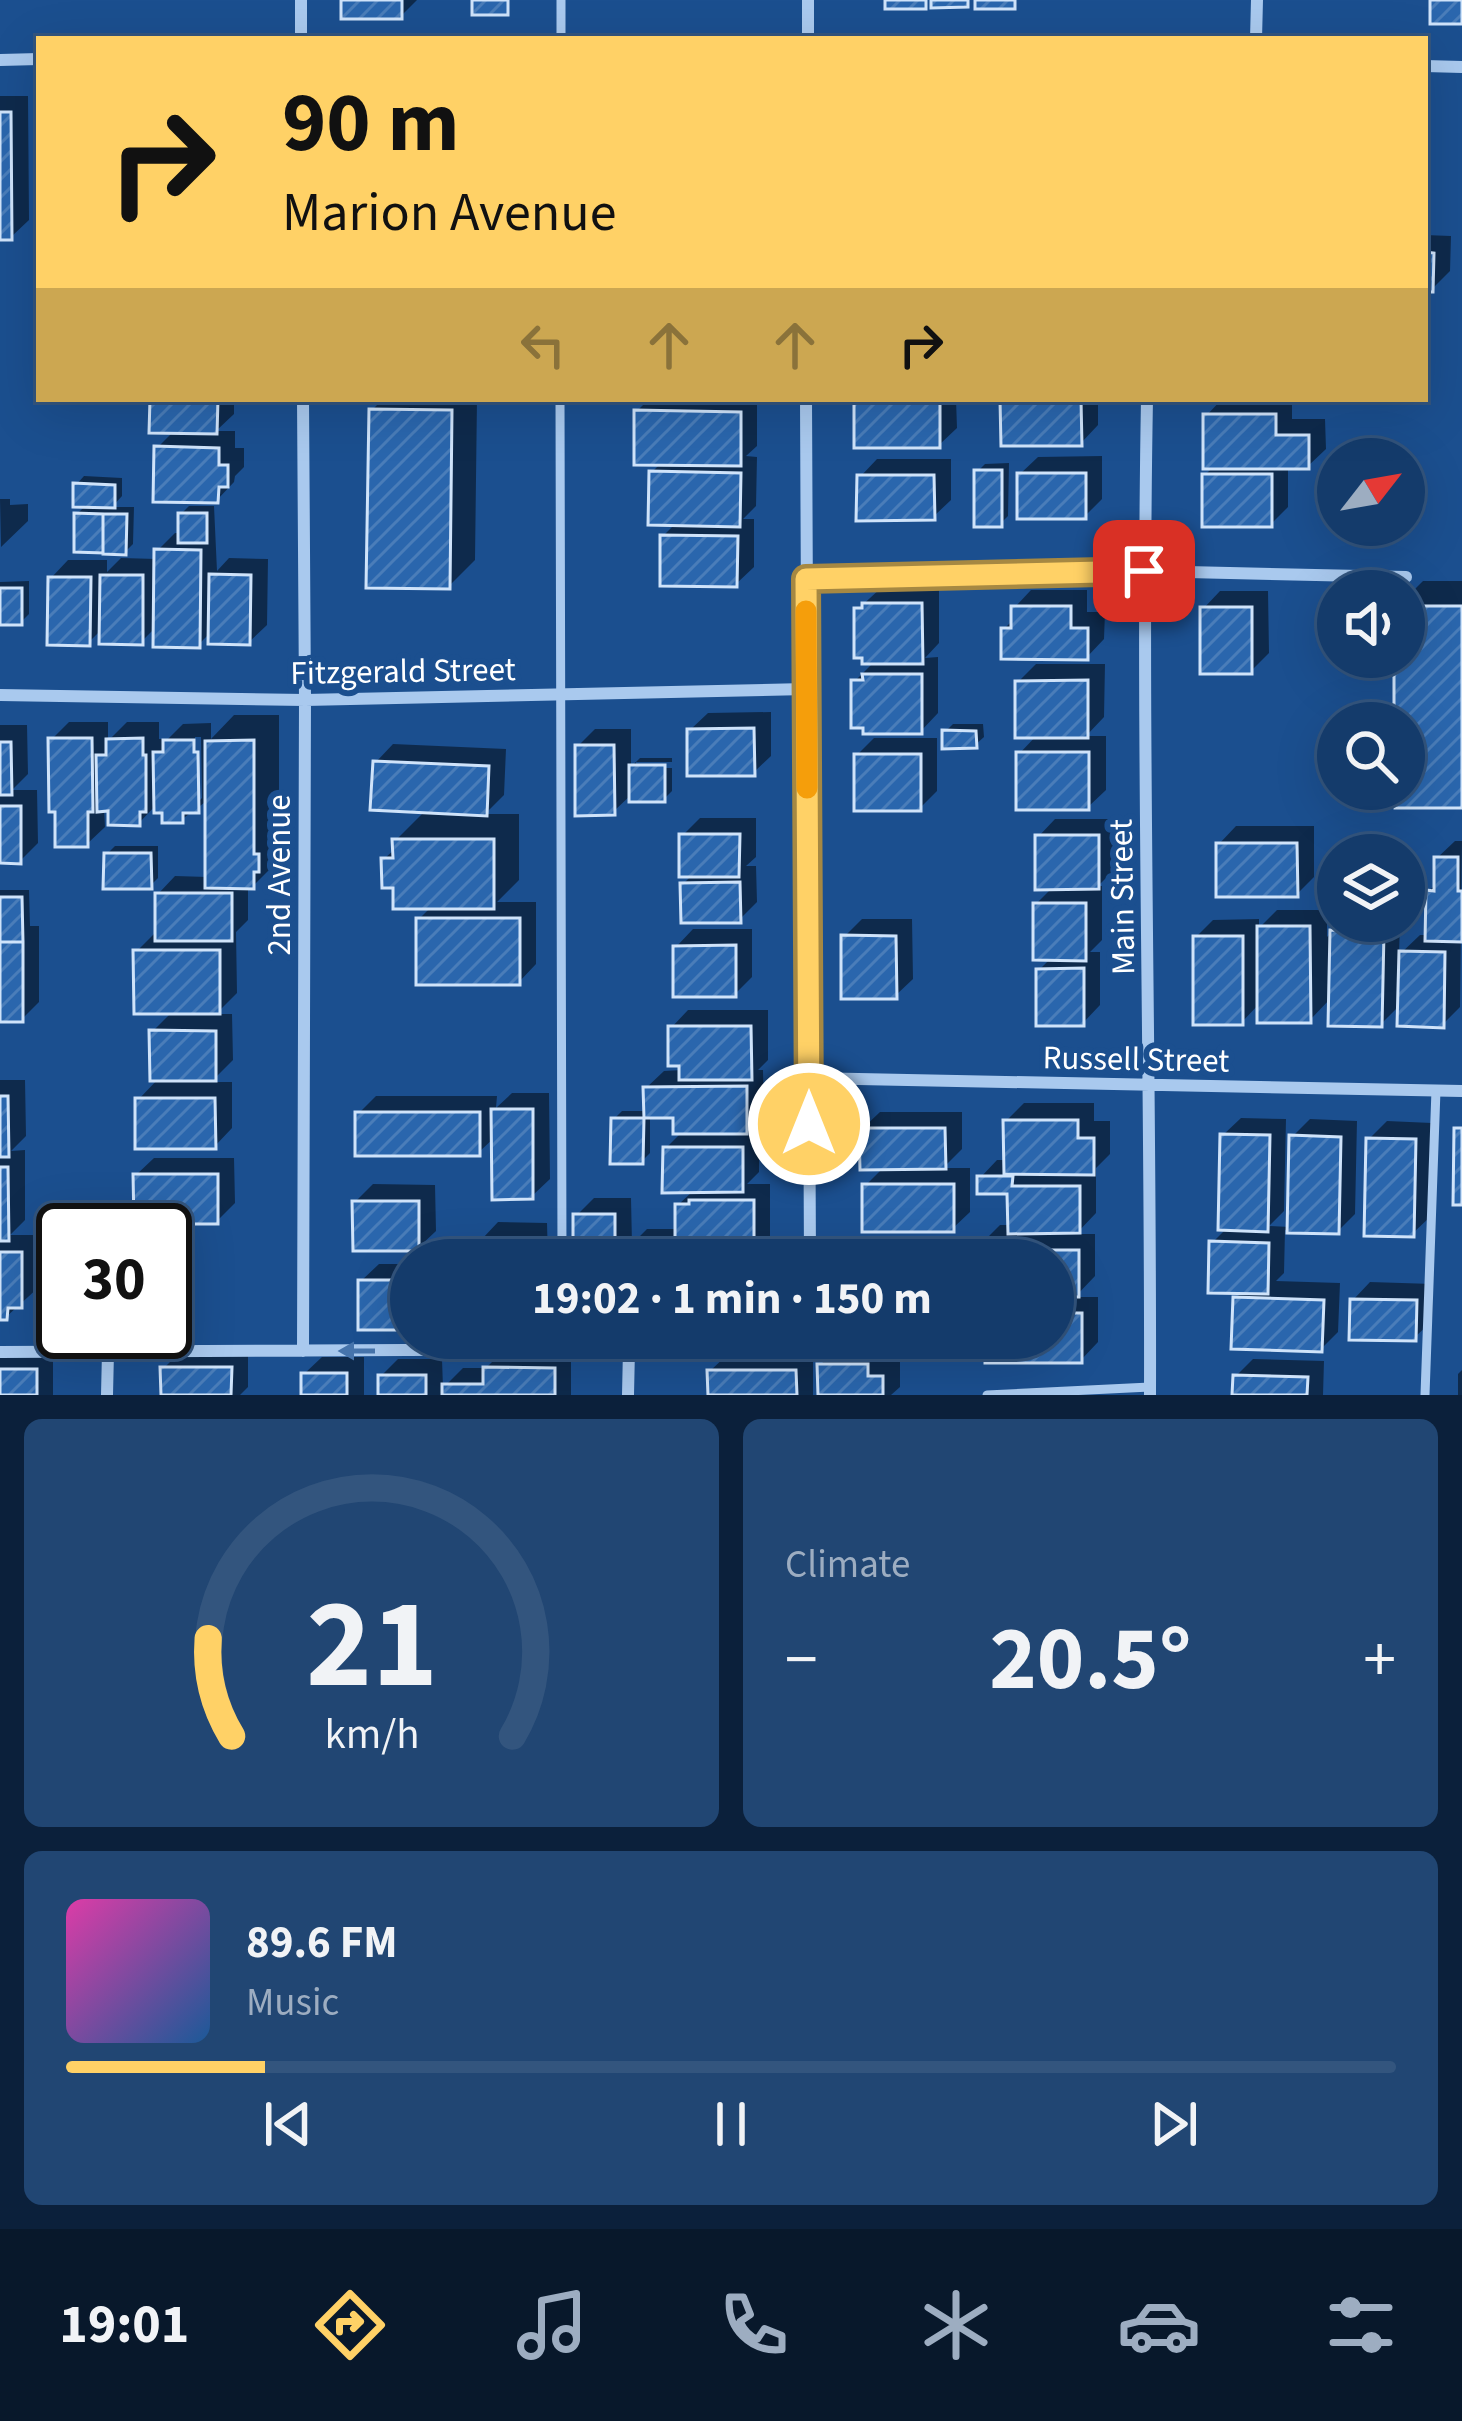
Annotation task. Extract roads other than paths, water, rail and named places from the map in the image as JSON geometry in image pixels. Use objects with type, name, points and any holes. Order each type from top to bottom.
[{"type":"street","points":[[301,0],[301,36]]},
{"type":"street","points":[[808,0],[808,36]]},
{"type":"street","points":[[1256,36],[1257,0]]},
{"type":"street","points":[[0,60],[36,59]]},
{"type":"street","points":[[1428,66],[1462,67]]},
{"type":"street","name":"2nd Avenue","points":[[302,1351],[303,402]]},
{"type":"street","points":[[806,402],[810,1239]]},
{"type":"street","name":"Main Street","points":[[1147,402],[1150,1391]]},
{"type":"street","points":[[806,579],[1144,571],[1317,575]]},
{"type":"street","name":"Fitzgerald Street","points":[[0,695],[305,700],[806,689]]},
{"type":"street","name":"Russell Street","points":[[808,1078],[1462,1091]]},
{"type":"street","points":[[192,1352],[390,1349]]},
{"type":"street","points":[[0,1352],[36,1352]]},
{"type":"street","points":[[107,1395],[108,1359]]},
{"type":"street","points":[[628,1395],[629,1359]]},
{"type":"lane","points":[[560,0],[560,36]]},
{"type":"lane","points":[[560,402],[562,1239]]},
{"type":"lane","points":[[1425,1395],[1436,1090]]},
{"type":"lane","points":[[987,1395],[1150,1391]]}]
